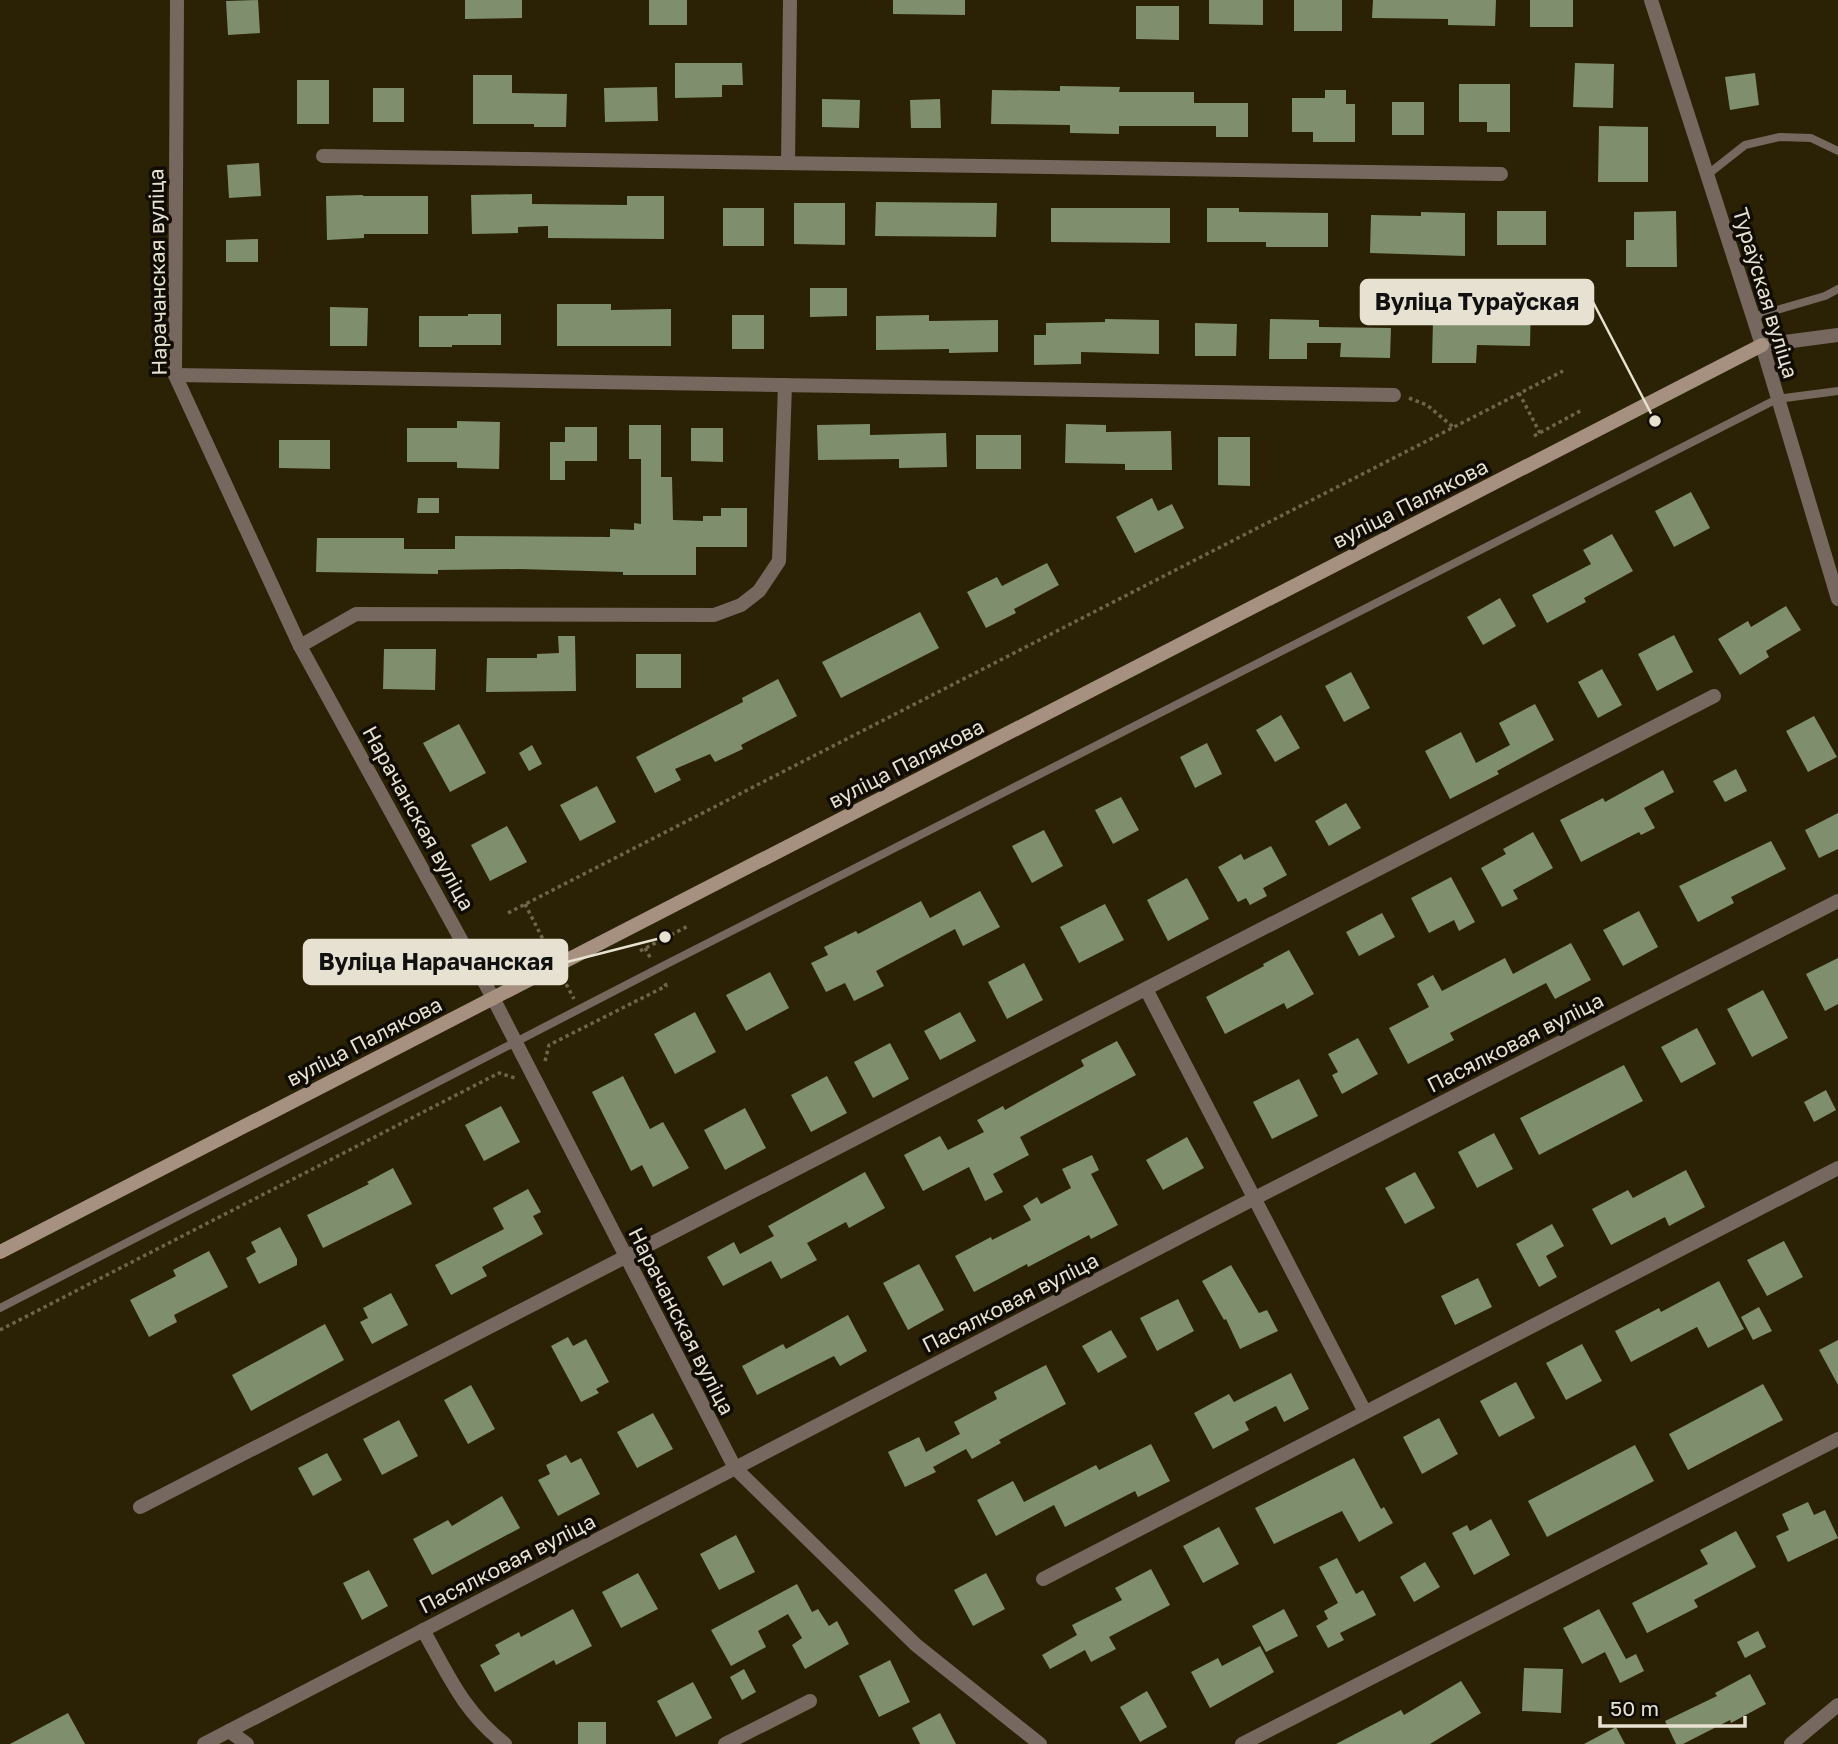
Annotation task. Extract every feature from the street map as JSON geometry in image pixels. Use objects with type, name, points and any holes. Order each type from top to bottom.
[{"type":"street","name":"Нарачанская вуліца","points":[[177,0],[175,375],[300,646],[493,998],[735,1468],[916,1645],[1040,1744]]},
{"type":"street","points":[[788,163],[790,0]]},
{"type":"street","name":"Тураўская вуліца","points":[[1651,0],[1762,345],[1838,599]]},
{"type":"street","points":[[323,156],[1501,174]]},
{"type":"street","name":"вуліца Палякова","points":[[0,1252],[1762,345],[1838,335]]},
{"type":"street","points":[[175,375],[1394,395]]},
{"type":"street","points":[[300,646],[356,614],[714,615],[741,605],[759,591],[779,561],[785,385]]},
{"type":"street","points":[[140,1507],[1714,696]]},
{"type":"street","name":"Пасялковая вуліца","points":[[204,1744],[1255,1198],[1838,901]]},
{"type":"street","points":[[1146,989],[1365,1412]]},
{"type":"street","points":[[1043,1579],[1838,1168]]},
{"type":"street","points":[[1242,1744],[1838,1439]]},
{"type":"street","points":[[423,1630],[465,1705],[484,1727],[505,1744]]},
{"type":"street","points":[[725,1744],[810,1701]]},
{"type":"street","points":[[1791,1744],[1838,1704]]},
{"type":"street","points":[[229,1731],[247,1744]]},
{"type":"lane","points":[[1707,175],[1745,145],[1780,137],[1811,138],[1838,151]]},
{"type":"lane","points":[[1753,317],[1825,296],[1838,289]]},
{"type":"lane","points":[[0,1308],[1777,399],[1838,391]]},
{"type":"path","points":[[508,913],[1563,371]]},
{"type":"path","points":[[1519,393],[1539,433]]},
{"type":"path","points":[[1394,395],[1415,399],[1427,405],[1453,427]]},
{"type":"path","points":[[1534,436],[1582,410]]},
{"type":"path","points":[[525,904],[551,954]]},
{"type":"path","points":[[640,951],[688,926]]},
{"type":"path","points":[[0,1330],[499,1073],[513,1079],[523,1074]]},
{"type":"building","points":[[258,0],[260,33],[228,35],[226,1]]},
{"type":"building","points":[[465,0],[522,0],[522,18],[465,19]]},
{"type":"building","points":[[649,0],[687,0],[687,25],[649,25]]},
{"type":"building","points":[[893,0],[965,0],[965,15],[893,14]]},
{"type":"building","points":[[1209,0],[1263,0],[1263,25],[1209,24]]},
{"type":"building","points":[[1294,0],[1342,0],[1342,31],[1294,31]]},
{"type":"building","points":[[1373,0],[1496,0],[1495,26],[1448,25],[1448,19],[1372,18]]},
{"type":"building","points":[[1530,0],[1573,0],[1573,27],[1530,27]]},
{"type":"building","points":[[1136,6],[1179,6],[1179,40],[1136,39]]},
{"type":"building","points":[[675,63],[742,63],[743,85],[722,85],[722,97],[675,98]]},
{"type":"building","points":[[1575,63],[1614,64],[1613,108],[1573,107]]},
{"type":"building","points":[[1755,73],[1759,105],[1730,110],[1725,77]]},
{"type":"building","points":[[473,75],[512,75],[512,93],[567,94],[566,127],[473,124]]},
{"type":"building","points":[[297,80],[329,80],[329,124],[297,124]]},
{"type":"building","points":[[1459,84],[1510,84],[1510,132],[1487,132],[1487,122],[1459,122]]},
{"type":"building","points":[[1060,86],[1120,87],[1119,92],[1194,92],[1194,103],[1248,103],[1248,137],[1216,137],[1216,126],[1119,126],[1119,134],[1070,133],[1070,125],[991,124],[992,90],[1060,91]]},
{"type":"building","points":[[657,87],[658,121],[605,122],[604,88]]},
{"type":"building","points":[[373,88],[404,88],[404,122],[373,122]]},
{"type":"building","points":[[1325,90],[1346,90],[1346,104],[1355,104],[1355,142],[1313,142],[1313,132],[1292,132],[1292,98],[1325,98]]},
{"type":"building","points":[[822,99],[860,100],[859,128],[822,127]]},
{"type":"building","points":[[940,99],[941,128],[911,128],[910,100]]},
{"type":"building","points":[[1392,102],[1424,102],[1424,135],[1392,135]]},
{"type":"building","points":[[1599,126],[1648,127],[1648,182],[1598,182]]},
{"type":"building","points":[[259,163],[261,196],[229,198],[227,165]]},
{"type":"building","points":[[532,194],[532,204],[627,205],[627,196],[664,196],[664,239],[548,238],[548,226],[518,227],[518,233],[472,234],[471,195]]},
{"type":"building","points":[[326,196],[428,196],[428,234],[364,234],[364,238],[327,240]]},
{"type":"building","points":[[876,202],[997,203],[996,237],[875,236]]},
{"type":"building","points":[[794,203],[845,203],[845,245],[794,244]]},
{"type":"building","points":[[723,208],[764,208],[764,246],[723,246]]},
{"type":"building","points":[[1051,208],[1170,208],[1170,243],[1051,242]]},
{"type":"building","points":[[1207,208],[1239,208],[1239,212],[1328,213],[1328,247],[1266,247],[1266,242],[1207,242]]},
{"type":"building","points":[[1497,211],[1546,211],[1546,245],[1497,245]]},
{"type":"building","points":[[1676,211],[1677,267],[1626,267],[1626,240],[1634,240],[1634,212]]},
{"type":"building","points":[[1421,212],[1465,213],[1465,256],[1370,253],[1371,215],[1421,216]]},
{"type":"building","points":[[258,239],[258,262],[226,262],[226,240]]},
{"type":"building","points":[[810,288],[847,288],[847,316],[810,317]]},
{"type":"building","points":[[1499,301],[1531,301],[1530,346],[1477,345],[1476,363],[1432,363],[1433,320],[1499,320]]},
{"type":"building","points":[[557,304],[611,304],[611,310],[671,309],[671,346],[557,346]]},
{"type":"building","points":[[330,307],[368,308],[367,346],[330,346]]},
{"type":"building","points":[[501,314],[501,345],[419,347],[419,316]]},
{"type":"building","points":[[732,315],[764,315],[764,349],[732,349]]},
{"type":"building","points":[[929,315],[929,321],[998,320],[998,352],[949,353],[949,349],[876,350],[876,316]]},
{"type":"building","points":[[1105,319],[1159,320],[1159,354],[1081,352],[1081,364],[1034,365],[1034,335],[1046,335],[1046,323],[1105,322]]},
{"type":"building","points":[[1270,319],[1319,320],[1319,327],[1391,328],[1390,358],[1340,357],[1341,343],[1307,343],[1307,359],[1269,359]]},
{"type":"building","points":[[1195,323],[1237,324],[1236,356],[1195,356]]},
{"type":"building","points":[[457,421],[500,422],[499,469],[457,468],[457,462],[407,462],[407,428],[457,428]]},
{"type":"building","points":[[870,424],[870,435],[946,433],[947,467],[899,468],[899,459],[818,460],[817,425]]},
{"type":"building","points":[[1066,424],[1106,425],[1106,432],[1171,431],[1172,470],[1125,470],[1125,464],[1065,463]]},
{"type":"building","points":[[629,425],[661,425],[661,477],[672,477],[673,520],[703,521],[703,516],[721,516],[721,508],[747,508],[747,547],[696,547],[696,575],[623,575],[623,572],[519,569],[438,570],[438,574],[316,572],[317,538],[404,538],[404,549],[455,549],[455,536],[610,537],[610,529],[634,530],[634,523],[641,524],[641,459],[629,459]]},
{"type":"building","points":[[565,427],[597,427],[597,461],[565,461],[565,480],[550,480],[550,442],[565,442]]},
{"type":"building","points":[[691,428],[723,428],[723,462],[691,461]]},
{"type":"building","points":[[976,435],[1021,435],[1021,469],[976,469]]},
{"type":"building","points":[[1218,437],[1250,437],[1250,486],[1218,485]]},
{"type":"building","points":[[279,440],[330,440],[330,469],[279,468]]},
{"type":"building","points":[[1691,492],[1710,528],[1674,547],[1655,511]]},
{"type":"building","points":[[418,498],[439,498],[439,513],[417,513]]},
{"type":"building","points":[[1152,498],[1158,511],[1172,504],[1184,528],[1135,553],[1116,517]]},
{"type":"building","points":[[1612,534],[1633,571],[1584,598],[1586,602],[1547,623],[1532,595],[1591,564],[1583,550]]},
{"type":"building","points":[[1047,563],[1059,585],[1014,609],[1016,613],[986,628],[967,592],[997,577],[1002,586]]},
{"type":"building","points":[[1500,598],[1516,626],[1483,645],[1467,617]]},
{"type":"building","points":[[1786,606],[1801,630],[1766,651],[1769,657],[1740,675],[1718,639],[1748,621],[1751,627]]},
{"type":"building","points":[[920,612],[939,648],[841,698],[822,662]]},
{"type":"building","points":[[1674,635],[1693,672],[1657,691],[1638,654]]},
{"type":"building","points":[[558,636],[575,636],[576,691],[486,692],[487,658],[537,658],[537,654],[559,653]]},
{"type":"building","points":[[384,649],[436,649],[435,690],[383,689]]},
{"type":"building","points":[[636,654],[681,654],[681,688],[636,688]]},
{"type":"building","points":[[1602,669],[1622,705],[1598,718],[1578,682]]},
{"type":"building","points":[[1351,672],[1370,708],[1344,722],[1325,686]]},
{"type":"building","points":[[778,679],[797,716],[741,745],[743,749],[715,762],[710,754],[675,769],[681,780],[655,793],[636,757],[743,702],[742,698]]},
{"type":"building","points":[[1535,704],[1554,740],[1497,771],[1499,774],[1450,799],[1425,751],[1461,732],[1476,763],[1510,745],[1499,723]]},
{"type":"building","points":[[1281,715],[1300,748],[1275,762],[1256,730]]},
{"type":"building","points":[[1814,716],[1837,757],[1808,772],[1786,731]]},
{"type":"building","points":[[459,724],[486,773],[450,792],[423,743]]},
{"type":"building","points":[[1207,743],[1222,774],[1195,788],[1180,757]]},
{"type":"building","points":[[532,745],[542,764],[529,771],[519,753]]},
{"type":"building","points":[[1736,769],[1747,791],[1725,802],[1713,781]]},
{"type":"building","points":[[1663,770],[1674,792],[1644,808],[1655,828],[1641,835],[1639,832],[1581,862],[1560,820],[1603,798],[1605,802]]},
{"type":"building","points":[[597,786],[616,822],[580,841],[560,805]]},
{"type":"building","points":[[1121,797],[1139,830],[1113,844],[1095,810]]},
{"type":"building","points":[[1346,803],[1361,828],[1329,846],[1315,821]]},
{"type":"building","points":[[1838,813],[1838,849],[1819,858],[1805,830]]},
{"type":"building","points":[[507,826],[527,862],[490,881],[471,845]]},
{"type":"building","points":[[1044,830],[1063,866],[1032,883],[1012,846]]},
{"type":"building","points":[[1533,832],[1553,868],[1513,890],[1518,899],[1502,907],[1481,868],[1506,854],[1503,849]]},
{"type":"building","points":[[1771,841],[1786,869],[1731,897],[1734,903],[1698,922],[1679,886]]},
{"type":"building","points":[[1271,846],[1287,875],[1263,888],[1267,896],[1250,905],[1246,898],[1238,902],[1218,867],[1241,854],[1244,860]]},
{"type":"building","points":[[1451,877],[1475,922],[1459,931],[1454,920],[1429,933],[1411,898]]},
{"type":"building","points":[[1187,878],[1209,919],[1168,941],[1147,900]]},
{"type":"building","points":[[980,891],[1000,927],[963,946],[955,929],[876,971],[884,986],[854,1001],[845,983],[826,992],[811,963],[828,955],[824,947],[856,931],[858,934],[921,901],[930,918]]},
{"type":"building","points":[[1105,904],[1124,940],[1079,963],[1060,927]]},
{"type":"building","points":[[1639,911],[1658,947],[1623,966],[1603,930]]},
{"type":"building","points":[[1382,913],[1395,937],[1359,956],[1346,932]]},
{"type":"building","points":[[1571,943],[1591,980],[1555,999],[1546,983],[1450,1033],[1454,1040],[1408,1064],[1389,1028],[1429,1007],[1417,984],[1433,975],[1442,991],[1505,958],[1513,974]]},
{"type":"building","points":[[1289,950],[1314,994],[1287,1009],[1284,1003],[1225,1034],[1206,997]]},
{"type":"building","points":[[1838,958],[1838,1004],[1825,1011],[1806,974]]},
{"type":"building","points":[[1024,963],[1043,1000],[1007,1019],[988,982]]},
{"type":"building","points":[[770,972],[789,1008],[746,1031],[726,995]]},
{"type":"building","points":[[1763,990],[1788,1038],[1752,1057],[1727,1009]]},
{"type":"building","points":[[695,1012],[716,1052],[675,1074],[654,1034]]},
{"type":"building","points":[[960,1012],[976,1041],[940,1060],[924,1031]]},
{"type":"building","points":[[1697,1028],[1716,1064],[1681,1083],[1661,1047]]},
{"type":"building","points":[[1358,1038],[1378,1074],[1342,1094],[1332,1075],[1338,1072],[1328,1054]]},
{"type":"building","points":[[1117,1041],[1136,1075],[1020,1137],[1029,1155],[993,1174],[1003,1192],[985,1201],[969,1167],[923,1191],[904,1155],[940,1136],[948,1150],[984,1132],[977,1120],[1003,1106],[1005,1110],[1084,1066],[1081,1060]]},
{"type":"building","points":[[890,1043],[909,1079],[873,1098],[854,1062]]},
{"type":"building","points":[[1624,1065],[1643,1101],[1539,1155],[1520,1118]]},
{"type":"building","points":[[623,1076],[650,1129],[663,1122],[689,1168],[653,1187],[642,1165],[631,1171],[592,1092]]},
{"type":"building","points":[[827,1076],[847,1113],[811,1132],[791,1095]]},
{"type":"building","points":[[1299,1079],[1318,1116],[1272,1139],[1253,1102]]},
{"type":"building","points":[[1826,1090],[1836,1110],[1814,1122],[1804,1102]]},
{"type":"building","points":[[501,1106],[520,1142],[484,1161],[465,1125]]},
{"type":"building","points":[[745,1108],[766,1148],[725,1170],[704,1130]]},
{"type":"building","points":[[1494,1133],[1513,1169],[1477,1188],[1458,1152]]},
{"type":"building","points":[[1187,1137],[1204,1168],[1163,1190],[1146,1160]]},
{"type":"building","points":[[1092,1155],[1099,1170],[1091,1174],[1118,1225],[1091,1239],[1089,1235],[974,1292],[955,1256],[1031,1220],[1023,1206],[1037,1197],[1041,1204],[1071,1188],[1062,1169]]},
{"type":"building","points":[[393,1168],[412,1204],[323,1248],[307,1215],[369,1184],[367,1182]]},
{"type":"building","points":[[1686,1170],[1705,1207],[1669,1226],[1665,1217],[1611,1245],[1592,1209],[1628,1190],[1633,1198]]},
{"type":"building","points":[[865,1172],[885,1208],[849,1228],[846,1222],[807,1243],[817,1260],[781,1279],[771,1261],[723,1286],[707,1257],[734,1242],[740,1254],[774,1236],[768,1226]]},
{"type":"building","points":[[1415,1172],[1435,1208],[1405,1224],[1385,1188]]},
{"type":"building","points":[[528,1189],[541,1212],[533,1216],[543,1234],[482,1267],[487,1276],[451,1295],[435,1265],[504,1229],[493,1208]]},
{"type":"building","points":[[1552,1224],[1564,1246],[1546,1256],[1557,1277],[1539,1287],[1516,1244]]},
{"type":"building","points":[[280,1227],[297,1259],[297,1265],[259,1284],[246,1258],[256,1252],[251,1242]]},
{"type":"building","points":[[1784,1241],[1803,1277],[1767,1296],[1747,1260]]},
{"type":"building","points":[[209,1251],[228,1287],[174,1315],[177,1322],[149,1337],[130,1300],[176,1276],[173,1270]]},
{"type":"building","points":[[919,1264],[944,1310],[908,1330],[883,1283]]},
{"type":"building","points":[[1231,1265],[1259,1313],[1267,1310],[1278,1331],[1240,1349],[1226,1319],[1224,1320],[1202,1281]]},
{"type":"building","points":[[1478,1278],[1492,1307],[1455,1325],[1441,1296]]},
{"type":"building","points":[[1719,1281],[1744,1329],[1708,1348],[1697,1327],[1631,1362],[1615,1331],[1659,1308],[1661,1312]]},
{"type":"building","points":[[391,1293],[408,1325],[372,1344],[360,1322],[368,1318],[363,1308]]},
{"type":"building","points":[[1178,1299],[1194,1331],[1157,1351],[1140,1318]]},
{"type":"building","points":[[1759,1307],[1772,1331],[1753,1340],[1741,1317]]},
{"type":"building","points":[[848,1315],[867,1351],[840,1366],[834,1356],[757,1395],[742,1366],[783,1344],[786,1349]]},
{"type":"building","points":[[325,1324],[344,1360],[251,1411],[232,1375]]},
{"type":"building","points":[[1111,1330],[1127,1357],[1098,1373],[1082,1346]]},
{"type":"building","points":[[568,1337],[573,1346],[586,1339],[609,1382],[596,1389],[599,1393],[581,1402],[551,1346]]},
{"type":"building","points":[[1838,1340],[1838,1385],[1819,1350]]},
{"type":"building","points":[[1582,1344],[1602,1381],[1566,1400],[1546,1363]]},
{"type":"building","points":[[1046,1365],[1066,1404],[999,1440],[1001,1443],[972,1459],[966,1449],[933,1467],[936,1472],[905,1487],[888,1452],[919,1437],[926,1452],[960,1434],[954,1422],[997,1399],[994,1392]]},
{"type":"building","points":[[1291,1373],[1309,1409],[1284,1422],[1276,1406],[1245,1422],[1249,1430],[1213,1449],[1194,1413],[1229,1394],[1234,1402]]},
{"type":"building","points":[[1516,1382],[1535,1418],[1499,1437],[1480,1401]]},
{"type":"building","points":[[1763,1384],[1783,1420],[1688,1470],[1669,1434]]},
{"type":"building","points":[[471,1385],[495,1429],[468,1444],[444,1400]]},
{"type":"building","points":[[653,1413],[673,1449],[637,1468],[617,1432]]},
{"type":"building","points":[[1439,1418],[1458,1454],[1422,1474],[1403,1437]]},
{"type":"building","points":[[399,1420],[418,1456],[382,1475],[363,1439]]},
{"type":"building","points":[[1151,1444],[1170,1481],[1138,1497],[1135,1491],[1065,1527],[1054,1505],[996,1536],[977,1500],[1013,1481],[1024,1502],[1096,1465],[1099,1470]]},
{"type":"building","points":[[1635,1445],[1654,1481],[1547,1537],[1528,1501]]},
{"type":"building","points":[[327,1453],[342,1480],[313,1496],[298,1468]]},
{"type":"building","points":[[566,1455],[571,1463],[581,1458],[600,1494],[558,1516],[538,1480],[550,1474],[546,1465]]},
{"type":"building","points":[[1354,1458],[1381,1509],[1384,1507],[1393,1523],[1359,1542],[1342,1511],[1274,1544],[1255,1508]]},
{"type":"building","points":[[502,1496],[520,1528],[432,1575],[413,1539],[448,1520],[452,1526]]},
{"type":"building","points":[[1808,1502],[1814,1515],[1825,1510],[1838,1538],[1788,1562],[1776,1536],[1789,1530],[1782,1514]]},
{"type":"building","points":[[1491,1519],[1510,1555],[1474,1575],[1452,1533],[1467,1525],[1470,1531]]},
{"type":"building","points":[[1219,1527],[1239,1564],[1203,1583],[1183,1546]]},
{"type":"building","points":[[1736,1531],[1756,1567],[1694,1600],[1698,1607],[1647,1633],[1632,1603],[1708,1564],[1700,1550]]},
{"type":"building","points":[[736,1535],[755,1572],[719,1590],[700,1554]]},
{"type":"building","points":[[1337,1558],[1356,1594],[1363,1590],[1376,1615],[1340,1633],[1344,1640],[1328,1648],[1316,1626],[1328,1619],[1324,1611],[1338,1603],[1319,1567]]},
{"type":"building","points":[[1425,1562],[1440,1587],[1414,1602],[1400,1577]]},
{"type":"building","points":[[1151,1569],[1170,1605],[1109,1637],[1116,1649],[1091,1662],[1085,1650],[1050,1669],[1042,1655],[1077,1635],[1072,1625],[1122,1600],[1115,1588]]},
{"type":"building","points":[[369,1570],[388,1606],[362,1620],[343,1583]]},
{"type":"building","points":[[638,1573],[658,1609],[621,1628],[602,1592]]},
{"type":"building","points":[[986,1573],[1005,1609],[973,1626],[954,1590]]},
{"type":"building","points":[[797,1584],[812,1612],[818,1609],[829,1626],[837,1621],[849,1644],[805,1669],[792,1645],[802,1638],[788,1614],[758,1631],[766,1647],[731,1666],[711,1630]]},
{"type":"building","points":[[573,1609],[592,1646],[556,1665],[554,1660],[495,1692],[480,1665],[500,1654],[495,1645],[519,1632],[521,1637]]},
{"type":"building","points":[[1284,1609],[1298,1636],[1266,1652],[1252,1626]]},
{"type":"building","points":[[1599,1609],[1626,1659],[1636,1654],[1644,1671],[1620,1683],[1605,1652],[1582,1664],[1563,1628]]},
{"type":"building","points":[[1758,1631],[1766,1647],[1745,1658],[1737,1642]]},
{"type":"building","points":[[1260,1646],[1274,1672],[1210,1708],[1191,1672],[1218,1658],[1222,1666]]},
{"type":"building","points":[[890,1660],[910,1702],[879,1717],[859,1676]]},
{"type":"building","points":[[1524,1668],[1563,1669],[1561,1713],[1522,1711]]},
{"type":"building","points":[[744,1669],[756,1692],[742,1700],[730,1677]]},
{"type":"building","points":[[1750,1674],[1766,1704],[1731,1723],[1730,1720],[1683,1744],[1676,1744],[1665,1721],[1717,1696],[1715,1693]]},
{"type":"building","points":[[1461,1681],[1481,1713],[1430,1744],[1336,1744],[1401,1710],[1404,1715]]},
{"type":"building","points":[[693,1682],[712,1718],[676,1737],[657,1701]]},
{"type":"building","points":[[1147,1691],[1167,1727],[1140,1742],[1120,1707]]},
{"type":"building","points":[[68,1713],[85,1744],[10,1744]]},
{"type":"building","points":[[940,1713],[956,1744],[920,1744],[912,1728]]},
{"type":"building","points":[[578,1722],[606,1722],[606,1744],[578,1744]]},
{"type":"building","points":[[1616,1727],[1625,1744],[1584,1744]]},
{"type":"place","name":"Вуліца Тураўская","points":[[1655,421]]},
{"type":"place","name":"Вуліца Нарачанская","points":[[665,937]]}]
